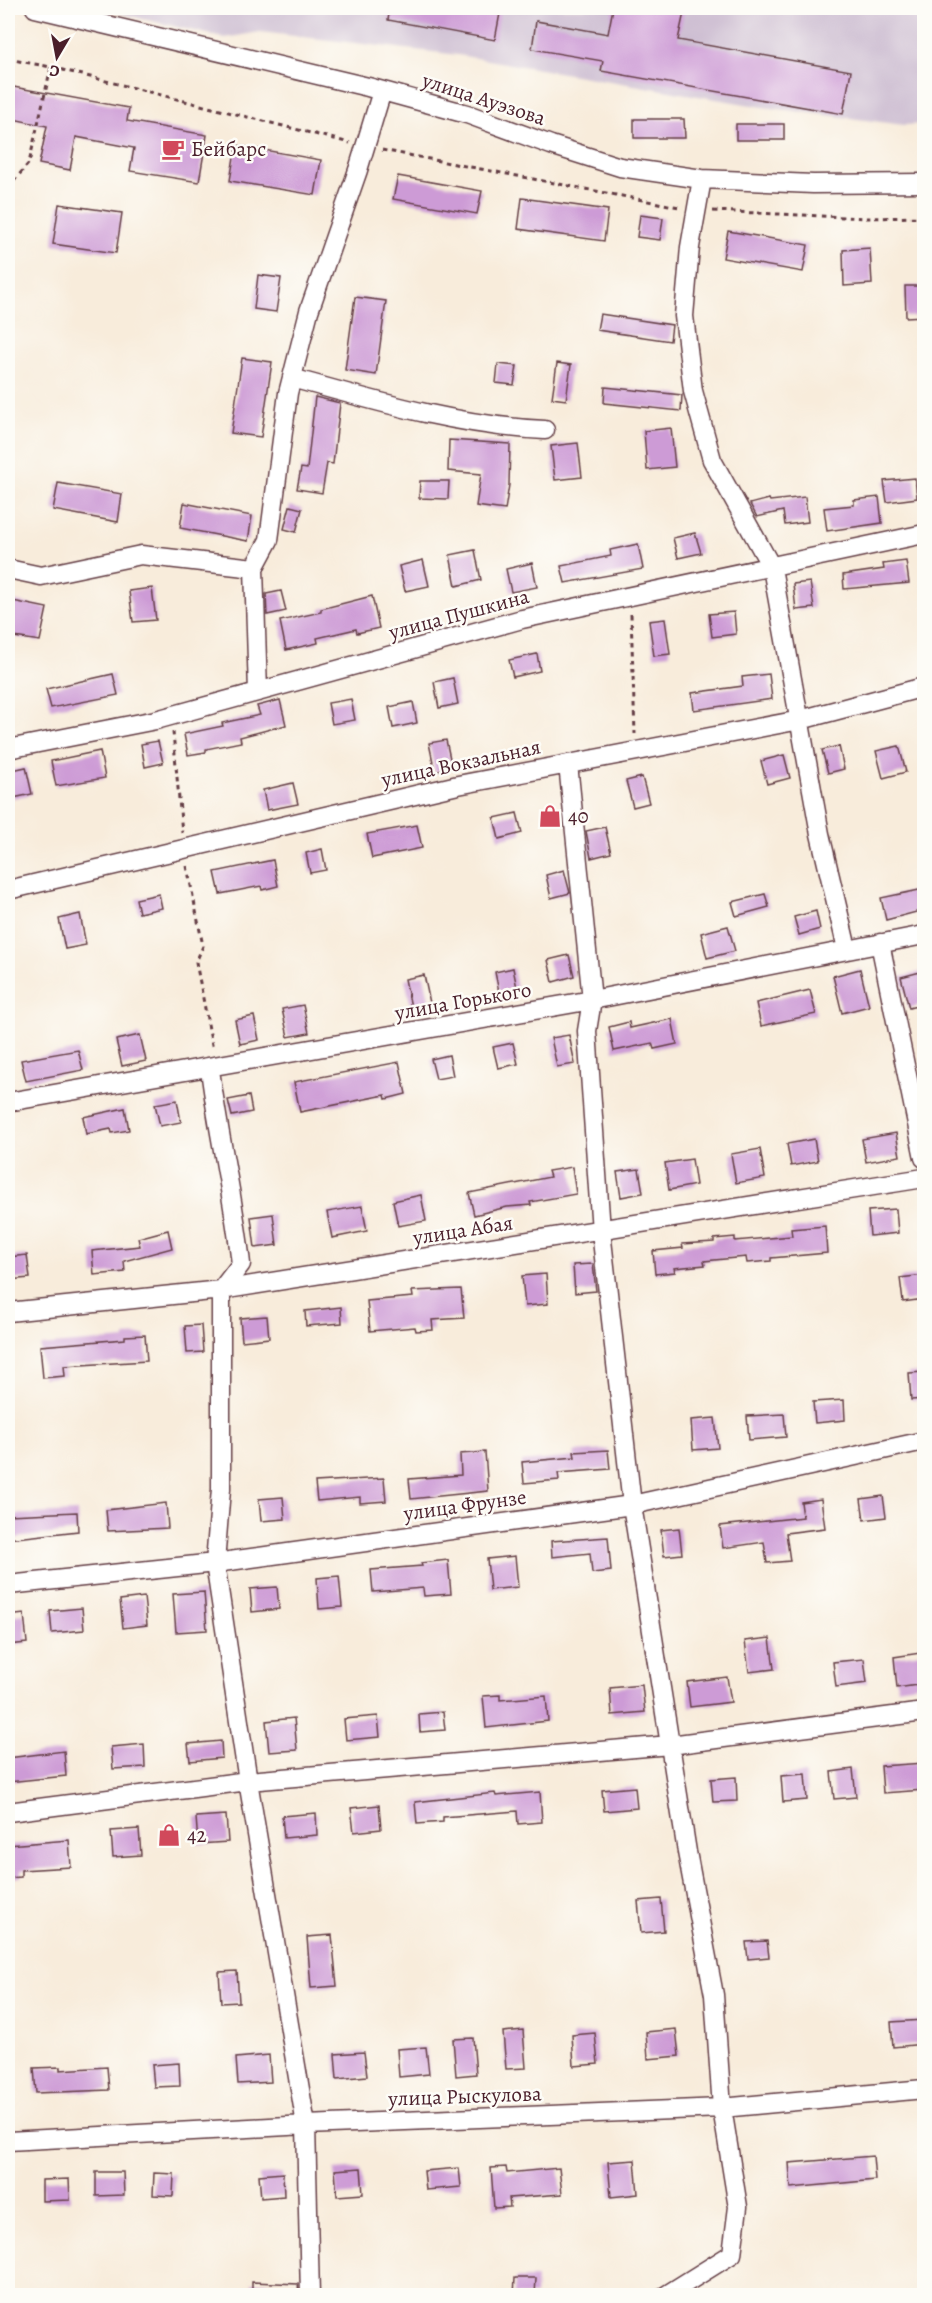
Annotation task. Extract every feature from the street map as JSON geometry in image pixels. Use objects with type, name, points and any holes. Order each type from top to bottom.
[{"type":"street","name":"улица Ауэзова","points":[[35,8],[381,91],[467,114],[620,167],[702,179],[813,184],[924,183]]},
{"type":"street","points":[[258,692],[254,568],[269,540],[288,393],[309,312],[365,146],[381,91]]},
{"type":"street","points":[[702,179],[690,247],[684,316],[693,391],[712,460],[772,568],[820,834],[847,949]]},
{"type":"street","points":[[292,378],[398,408],[501,428],[545,430]]},
{"type":"street","name":"улица Пушкина","points":[[8,749],[171,716],[522,619],[772,568],[924,534]]},
{"type":"street","points":[[8,569],[41,576],[141,555],[254,568]]},
{"type":"street","name":"улица Вокзальная","points":[[8,890],[184,847],[458,785],[800,720],[924,687]]},
{"type":"street","points":[[567,764],[592,1000],[587,1031],[601,1231],[632,1505],[669,1745],[714,1995],[722,2108],[738,2206],[732,2254],[665,2295]]},
{"type":"street","name":"улица Горького","points":[[8,1102],[592,1000],[924,935]]},
{"type":"street","points":[[880,943],[924,1158]]},
{"type":"street","points":[[213,1068],[218,1128],[236,1215],[241,1264],[221,1290],[221,1490],[215,1563],[248,1781],[306,2125],[310,2295]]},
{"type":"street","name":"улица Абая","points":[[8,1312],[221,1290],[924,1178]]},
{"type":"street","name":"улица Фрунзе","points":[[8,1586],[215,1563],[632,1505],[924,1441]]},
{"type":"street","points":[[8,1812],[248,1781],[669,1745],[924,1712]]},
{"type":"street","name":"улица Рыскулова","points":[[8,2141],[306,2125],[722,2108],[924,2089]]},
{"type":"path","points":[[8,59],[51,67],[365,146],[697,210],[866,218],[924,217]]},
{"type":"path","points":[[8,188],[29,163],[51,67]]},
{"type":"path","points":[[630,597],[636,750]]},
{"type":"path","points":[[171,716],[184,847],[203,946],[196,962],[213,1068]]},
{"type":"shaded area","points":[[96,8],[924,8],[924,124],[904,125],[763,107],[458,55],[260,32],[225,38]]},
{"type":"building","points":[[390,8],[501,8],[495,40],[388,20]]},
{"type":"building","points":[[613,8],[685,8],[678,40],[851,71],[843,114],[601,71],[603,61],[532,49],[536,21],[608,34]]},
{"type":"building","points":[[8,86],[129,108],[127,121],[207,135],[199,182],[130,171],[134,148],[76,137],[70,170],[39,164],[47,126],[8,118]]},
{"type":"building","points":[[634,119],[684,119],[685,138],[634,138]]},
{"type":"building","points":[[736,124],[784,124],[784,140],[736,140]]},
{"type":"building","points":[[236,145],[321,160],[315,195],[230,181]]},
{"type":"building","points":[[398,176],[482,191],[477,214],[393,199]]},
{"type":"building","points":[[522,198],[608,210],[604,241],[518,229]]},
{"type":"building","points":[[59,204],[122,213],[116,253],[53,244]]},
{"type":"building","points":[[640,215],[663,218],[660,240],[637,237]]},
{"type":"building","points":[[728,231],[808,245],[803,272],[723,258]]},
{"type":"building","points":[[870,248],[872,284],[844,286],[843,250]]},
{"type":"building","points":[[258,275],[281,278],[276,312],[254,309]]},
{"type":"building","points":[[905,286],[924,286],[924,316],[906,317]]},
{"type":"building","points":[[355,297],[386,301],[376,375],[345,370]]},
{"type":"building","points":[[600,314],[672,325],[670,341],[597,330]]},
{"type":"building","points":[[242,358],[272,362],[261,437],[231,433]]},
{"type":"building","points":[[557,363],[571,365],[566,400],[552,398]]},
{"type":"building","points":[[498,364],[517,366],[514,385],[496,383]]},
{"type":"building","points":[[605,387],[682,395],[681,411],[604,403]]},
{"type":"building","points":[[315,397],[340,403],[333,464],[327,463],[322,493],[297,489],[301,468],[307,469]]},
{"type":"building","points":[[671,428],[675,467],[647,470],[644,431]]},
{"type":"building","points":[[449,440],[510,444],[509,485],[505,510],[476,506],[481,474],[448,471]]},
{"type":"building","points":[[578,443],[582,477],[555,480],[551,446]]},
{"type":"building","points":[[915,478],[917,498],[887,502],[884,481]]},
{"type":"building","points":[[420,481],[449,481],[448,499],[419,498]]},
{"type":"building","points":[[58,483],[122,494],[118,522],[53,510]]},
{"type":"building","points":[[805,497],[808,522],[785,525],[783,511],[757,517],[750,504],[769,499],[770,501]]},
{"type":"building","points":[[879,497],[882,523],[827,531],[824,508],[854,505],[854,500]]},
{"type":"building","points":[[184,503],[252,516],[248,541],[180,528]]},
{"type":"building","points":[[290,506],[302,509],[296,532],[284,529]]},
{"type":"building","points":[[695,533],[701,553],[678,558],[673,538]]},
{"type":"building","points":[[638,544],[643,569],[565,583],[561,566],[611,556],[610,550]]},
{"type":"building","points":[[475,550],[481,580],[456,586],[450,555]]},
{"type":"building","points":[[423,560],[429,586],[405,591],[399,566]]},
{"type":"building","points":[[906,561],[909,583],[844,589],[843,575],[884,569],[883,564]]},
{"type":"building","points":[[532,563],[537,587],[511,592],[506,569]]},
{"type":"building","points":[[810,582],[814,608],[796,610],[793,584]]},
{"type":"building","points":[[152,588],[156,620],[133,622],[129,591]]},
{"type":"building","points":[[281,591],[286,611],[267,615],[266,594]]},
{"type":"building","points":[[372,596],[379,628],[357,633],[356,629],[317,638],[318,643],[286,650],[280,621],[321,612],[321,609]]},
{"type":"building","points":[[8,600],[47,608],[40,641],[8,636]]},
{"type":"building","points":[[734,612],[736,634],[712,637],[709,614]]},
{"type":"building","points":[[665,619],[670,654],[654,656],[649,621]]},
{"type":"building","points":[[537,654],[540,671],[513,677],[509,660]]},
{"type":"building","points":[[113,674],[118,695],[51,708],[46,689]]},
{"type":"building","points":[[769,674],[772,699],[694,710],[692,693],[743,686],[742,677]]},
{"type":"building","points":[[453,678],[458,704],[439,708],[434,682]]},
{"type":"building","points":[[351,699],[355,720],[332,724],[328,703]]},
{"type":"building","points":[[280,700],[286,725],[240,737],[241,742],[188,755],[184,734],[260,715],[257,706]]},
{"type":"building","points":[[413,702],[417,723],[393,728],[389,707]]},
{"type":"building","points":[[446,740],[452,768],[435,772],[429,743]]},
{"type":"building","points":[[158,741],[163,763],[145,767],[141,744]]},
{"type":"building","points":[[839,746],[844,769],[828,773],[822,750]]},
{"type":"building","points":[[899,746],[906,772],[883,778],[876,751]]},
{"type":"building","points":[[100,751],[105,778],[56,786],[51,761]]},
{"type":"building","points":[[784,755],[790,778],[767,784],[761,761]]},
{"type":"building","points":[[26,767],[32,794],[13,798],[8,771]]},
{"type":"building","points":[[642,777],[649,803],[633,807],[626,781]]},
{"type":"building","points":[[293,783],[298,804],[267,810],[263,790]]},
{"type":"building","points":[[517,813],[522,833],[499,839],[494,818]]},
{"type":"building","points":[[417,825],[422,848],[372,858],[367,834]]},
{"type":"building","points":[[605,827],[611,853],[591,858],[586,831]]},
{"type":"building","points":[[322,849],[326,870],[310,873],[306,853]]},
{"type":"building","points":[[273,860],[278,886],[262,890],[261,886],[220,894],[215,872]]},
{"type":"building","points":[[564,870],[570,893],[551,898],[546,875]]},
{"type":"building","points":[[924,889],[924,910],[886,920],[881,898]]},
{"type":"building","points":[[159,894],[162,908],[139,913],[136,899]]},
{"type":"building","points":[[765,894],[769,907],[736,916],[732,902]]},
{"type":"building","points":[[816,911],[820,929],[799,935],[794,917]]},
{"type":"building","points":[[80,914],[86,945],[65,949],[59,919]]},
{"type":"building","points":[[728,926],[735,951],[707,958],[701,933]]},
{"type":"building","points":[[569,955],[574,976],[553,982],[548,960]]},
{"type":"building","points":[[513,968],[517,988],[499,992],[495,972]]},
{"type":"building","points":[[860,969],[869,1006],[842,1013],[833,976]]},
{"type":"building","points":[[924,971],[924,1004],[909,1008],[901,977]]},
{"type":"building","points":[[424,975],[430,1003],[411,1007],[405,979]]},
{"type":"building","points":[[810,990],[816,1014],[761,1026],[756,1003]]},
{"type":"building","points":[[303,1005],[309,1033],[288,1037],[282,1009]]},
{"type":"building","points":[[254,1016],[259,1040],[240,1044],[235,1020]]},
{"type":"building","points":[[672,1019],[677,1044],[654,1049],[652,1043],[614,1051],[609,1027],[629,1022],[630,1028]]},
{"type":"building","points":[[140,1035],[146,1061],[122,1066],[116,1040]]},
{"type":"building","points":[[569,1035],[575,1064],[557,1067],[551,1038]]},
{"type":"building","points":[[513,1043],[518,1064],[498,1068],[493,1047]]},
{"type":"building","points":[[78,1050],[83,1070],[26,1081],[21,1060]]},
{"type":"building","points":[[449,1055],[453,1076],[436,1079],[431,1059]]},
{"type":"building","points":[[399,1062],[406,1094],[386,1099],[385,1095],[300,1112],[294,1082]]},
{"type":"building","points":[[249,1096],[252,1112],[232,1116],[228,1100]]},
{"type":"building","points":[[177,1100],[181,1122],[160,1126],[155,1104]]},
{"type":"building","points":[[125,1108],[129,1130],[112,1133],[111,1129],[86,1134],[83,1117]]},
{"type":"building","points":[[896,1133],[900,1156],[866,1162],[862,1139]]},
{"type":"building","points":[[814,1139],[818,1161],[791,1166],[787,1144]]},
{"type":"building","points":[[760,1149],[765,1178],[736,1183],[731,1154]]},
{"type":"building","points":[[692,1159],[696,1185],[669,1190],[665,1163]]},
{"type":"building","points":[[572,1167],[576,1194],[474,1215],[469,1193],[550,1177],[548,1171]]},
{"type":"building","points":[[639,1169],[643,1193],[621,1197],[617,1172]]},
{"type":"building","points":[[421,1195],[426,1221],[398,1226],[393,1201]]},
{"type":"building","points":[[362,1206],[367,1231],[332,1238],[327,1212]]},
{"type":"building","points":[[896,1209],[898,1233],[870,1236],[868,1211]]},
{"type":"building","points":[[273,1214],[277,1245],[255,1248],[251,1217]]},
{"type":"building","points":[[825,1226],[827,1253],[771,1258],[771,1261],[747,1263],[746,1257],[704,1261],[705,1265],[674,1268],[675,1272],[655,1274],[653,1251],[683,1248],[682,1244],[714,1242],[714,1239],[735,1237],[735,1241],[792,1236],[791,1229]]},
{"type":"building","points":[[168,1230],[172,1248],[124,1261],[125,1272],[94,1275],[92,1251],[140,1246],[138,1238]]},
{"type":"building","points":[[27,1255],[30,1278],[8,1280],[8,1257]]},
{"type":"building","points":[[593,1264],[596,1291],[575,1293],[573,1265]]},
{"type":"building","points":[[546,1274],[548,1304],[525,1306],[522,1276]]},
{"type":"building","points":[[924,1275],[924,1299],[903,1302],[900,1278]]},
{"type":"building","points":[[461,1289],[464,1318],[432,1320],[433,1330],[416,1331],[415,1327],[370,1331],[367,1301],[413,1297],[412,1291]]},
{"type":"building","points":[[341,1307],[342,1323],[306,1326],[305,1311]]},
{"type":"building","points":[[267,1316],[269,1338],[242,1341],[240,1318]]},
{"type":"building","points":[[201,1325],[203,1352],[187,1353],[185,1326]]},
{"type":"building","points":[[145,1335],[147,1361],[64,1366],[65,1376],[43,1378],[40,1346],[125,1339],[125,1336]]},
{"type":"building","points":[[924,1372],[924,1399],[911,1400],[909,1373]]},
{"type":"building","points":[[844,1400],[845,1420],[815,1423],[813,1402]]},
{"type":"building","points":[[784,1414],[786,1437],[749,1440],[747,1416]]},
{"type":"building","points":[[715,1418],[718,1448],[693,1450],[691,1420]]},
{"type":"building","points":[[608,1450],[610,1469],[558,1473],[559,1480],[524,1483],[522,1462],[575,1457],[574,1452]]},
{"type":"building","points":[[485,1452],[488,1491],[411,1499],[409,1479],[461,1475],[460,1454]]},
{"type":"building","points":[[384,1478],[386,1501],[360,1503],[360,1497],[317,1501],[315,1482]]},
{"type":"building","points":[[883,1496],[886,1517],[864,1520],[861,1499]]},
{"type":"building","points":[[283,1497],[285,1519],[261,1521],[259,1499]]},
{"type":"building","points":[[821,1499],[825,1528],[786,1533],[790,1561],[767,1563],[764,1542],[723,1548],[720,1526],[803,1517],[801,1502]]},
{"type":"building","points":[[166,1503],[168,1528],[108,1531],[106,1510]]},
{"type":"building","points":[[77,1512],[78,1531],[8,1539],[8,1515]]},
{"type":"building","points":[[679,1528],[682,1554],[664,1556],[661,1530]]},
{"type":"building","points":[[608,1537],[611,1571],[592,1573],[590,1553],[552,1557],[551,1541]]},
{"type":"building","points":[[515,1556],[518,1587],[490,1590],[487,1559]]},
{"type":"building","points":[[448,1560],[451,1594],[424,1596],[423,1588],[373,1592],[371,1570],[422,1566],[421,1563]]},
{"type":"building","points":[[339,1576],[342,1607],[319,1609],[317,1578]]},
{"type":"building","points":[[277,1587],[279,1609],[252,1612],[250,1589]]},
{"type":"building","points":[[204,1592],[207,1630],[176,1632],[173,1594]]},
{"type":"building","points":[[144,1597],[147,1625],[123,1628],[120,1600]]},
{"type":"building","points":[[82,1608],[84,1630],[52,1633],[50,1611]]},
{"type":"building","points":[[24,1614],[27,1643],[8,1645],[8,1616]]},
{"type":"building","points":[[770,1638],[774,1669],[749,1672],[745,1641]]},
{"type":"building","points":[[920,1653],[924,1684],[897,1688],[894,1657]]},
{"type":"building","points":[[864,1659],[867,1683],[836,1687],[833,1662]]},
{"type":"building","points":[[727,1677],[731,1702],[690,1707],[687,1682]]},
{"type":"building","points":[[642,1685],[645,1712],[612,1715],[610,1688]]},
{"type":"building","points":[[500,1695],[500,1700],[546,1696],[548,1721],[486,1728],[483,1696]]},
{"type":"building","points":[[443,1712],[445,1730],[420,1732],[419,1714]]},
{"type":"building","points":[[378,1716],[380,1737],[346,1740],[344,1719]]},
{"type":"building","points":[[294,1718],[297,1750],[269,1752],[266,1721]]},
{"type":"building","points":[[221,1741],[222,1758],[190,1761],[188,1744]]},
{"type":"building","points":[[144,1744],[145,1767],[113,1769],[111,1747]]},
{"type":"building","points":[[64,1751],[66,1776],[8,1782],[8,1758]]},
{"type":"building","points":[[924,1763],[924,1790],[883,1793],[881,1766]]},
{"type":"building","points":[[853,1769],[856,1797],[834,1799],[831,1772]]},
{"type":"building","points":[[805,1774],[807,1800],[783,1802],[781,1776]]},
{"type":"building","points":[[736,1777],[737,1801],[713,1802],[711,1779]]},
{"type":"building","points":[[635,1787],[637,1808],[604,1811],[602,1790]]},
{"type":"building","points":[[540,1792],[542,1822],[518,1824],[517,1811],[443,1817],[443,1822],[417,1824],[415,1802],[495,1793],[496,1796]]},
{"type":"building","points":[[379,1805],[381,1829],[354,1832],[351,1808]]},
{"type":"building","points":[[316,1813],[317,1835],[284,1838],[282,1816]]},
{"type":"building","points":[[226,1815],[228,1842],[198,1844],[196,1817]]},
{"type":"building","points":[[139,1829],[141,1855],[113,1857],[111,1831]]},
{"type":"building","points":[[69,1840],[71,1867],[21,1870],[21,1877],[8,1878],[8,1845]]},
{"type":"building","points":[[661,1899],[664,1931],[641,1933],[638,1901]]},
{"type":"building","points":[[332,1935],[337,1986],[311,1988],[307,1937]]},
{"type":"building","points":[[767,1941],[769,1957],[748,1959],[746,1942]]},
{"type":"building","points":[[237,1971],[239,2002],[221,2003],[219,1972]]},
{"type":"building","points":[[924,2020],[924,2044],[893,2047],[891,2022]]},
{"type":"building","points":[[676,2029],[679,2056],[648,2059],[646,2032]]},
{"type":"building","points":[[523,2030],[526,2068],[506,2069],[503,2032]]},
{"type":"building","points":[[595,2033],[598,2064],[574,2066],[572,2035]]},
{"type":"building","points":[[473,2038],[476,2074],[456,2076],[453,2039]]},
{"type":"building","points":[[426,2047],[429,2074],[399,2077],[397,2049]]},
{"type":"building","points":[[364,2052],[367,2076],[337,2079],[335,2054]]},
{"type":"building","points":[[269,2055],[271,2082],[238,2084],[236,2058]]},
{"type":"building","points":[[179,2063],[180,2086],[154,2087],[152,2065]]},
{"type":"building","points":[[60,2067],[60,2070],[107,2067],[109,2090],[36,2093],[34,2068]]},
{"type":"building","points":[[873,2156],[875,2180],[791,2188],[789,2163]]},
{"type":"building","points":[[635,2160],[638,2194],[611,2197],[608,2162]]},
{"type":"building","points":[[506,2167],[507,2173],[559,2168],[562,2194],[509,2198],[510,2207],[494,2208],[491,2168]]},
{"type":"building","points":[[361,2168],[363,2194],[337,2196],[335,2170]]},
{"type":"building","points":[[459,2168],[461,2187],[426,2190],[424,2171]]},
{"type":"building","points":[[96,2172],[123,2172],[124,2195],[96,2196]]},
{"type":"building","points":[[154,2173],[174,2174],[173,2196],[153,2195]]},
{"type":"building","points":[[283,2173],[284,2196],[261,2198],[259,2175]]},
{"type":"building","points":[[69,2179],[70,2200],[42,2201],[42,2180]]},
{"type":"building","points":[[515,2278],[536,2278],[535,2295],[514,2295]]},
{"type":"building","points":[[252,2282],[298,2284],[299,2295],[252,2295]]},
{"type":"place","name":"Бейбарс","points":[[173,149]]},
{"type":"place","name":"40","points":[[550,816]]},
{"type":"place","name":"42","points":[[169,1835]]}]
